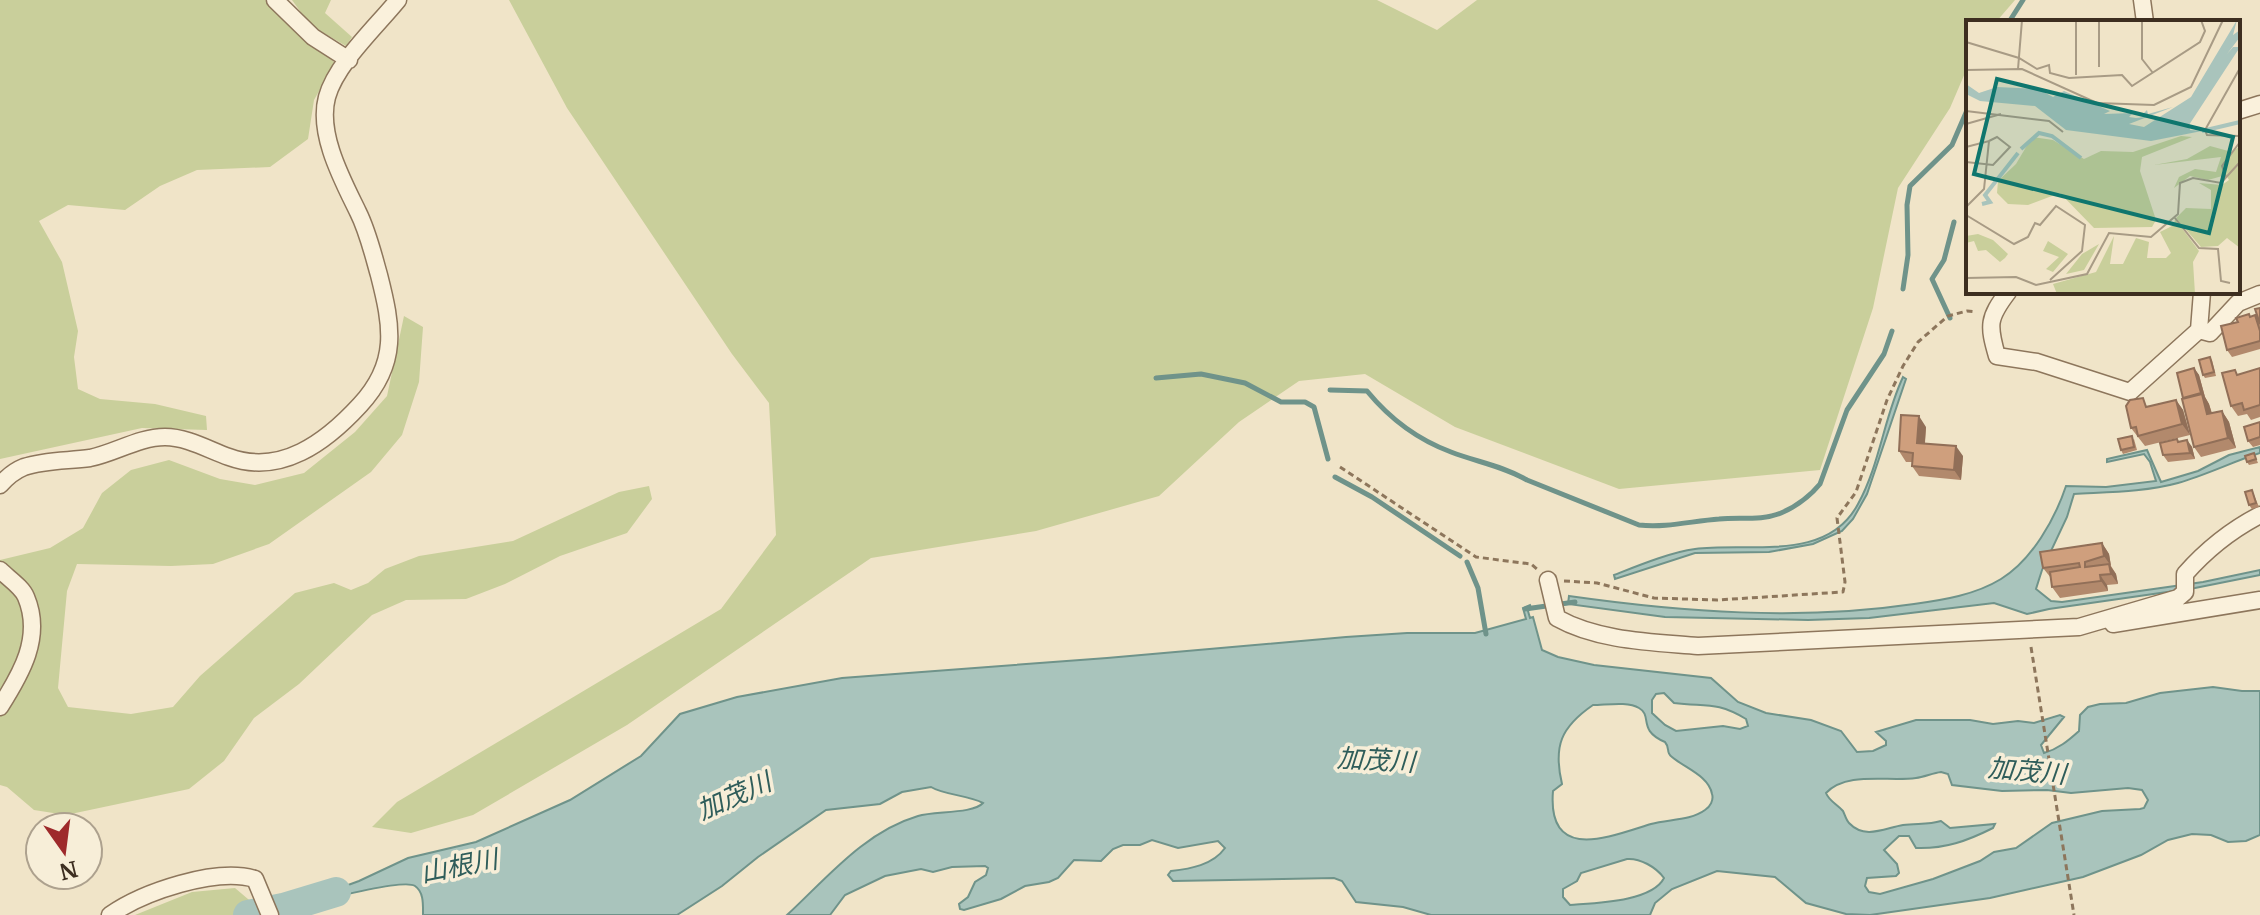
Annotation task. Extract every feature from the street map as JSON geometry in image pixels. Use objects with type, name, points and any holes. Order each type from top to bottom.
[{"type":"street","points":[[275,0],[313,37],[349,60]]},
{"type":"street","points":[[0,485],[22,468],[89,458],[143,440],[166,437],[184,440],[233,459],[275,462],[297,456],[312,447],[360,405],[376,385],[386,364],[391,335],[371,243],[342,182],[326,122],[326,99],[349,60],[398,0]]},
{"type":"street","points":[[2142,0],[2145,20]]},
{"type":"street","points":[[2240,110],[2260,104]]},
{"type":"street","points":[[2006,294],[1992,313],[1990,331],[1997,356],[2037,362],[2130,392],[2199,330],[2202,294]]},
{"type":"street","points":[[2199,330],[2210,333],[2238,303],[2260,294]]},
{"type":"street","points":[[2096,624],[2178,598],[2185,592],[2185,574],[2199,558],[2214,543],[2260,515]]},
{"type":"street","points":[[0,570],[25,595],[33,632],[24,667],[0,707]]},
{"type":"street","points":[[1548,580],[1557,618],[1575,629],[1650,642],[1698,646],[2127,624],[2260,600]]},
{"type":"street","points":[[110,915],[127,903],[157,890],[243,875],[255,879],[270,915]]},
{"type":"path","points":[[1340,467],[1476,557],[1531,564],[1548,580],[1597,583],[1654,598],[1717,600],[1843,592],[1845,582],[1837,518],[1856,492],[1887,400],[1903,366],[1918,342],[1948,316],[1967,311],[1992,313]]},
{"type":"path","points":[[2029,636],[2074,915]]},
{"type":"green space","points":[[0,0],[265,0],[335,63],[314,100],[308,139],[270,167],[197,170],[160,186],[125,210],[68,205],[39,221],[62,262],[78,331],[74,357],[78,389],[100,399],[155,404],[206,416],[207,430],[142,428],[0,459]]},
{"type":"green space","points":[[292,0],[331,0],[325,13],[352,37],[346,46],[310,25]]},
{"type":"green space","points":[[509,0],[1377,0],[1437,30],[1477,0],[2015,0],[1998,20],[1966,20],[1966,71],[1950,108],[1898,188],[1873,308],[1820,470],[1619,489],[1455,427],[1365,374],[1299,381],[1239,422],[1159,496],[1036,531],[871,558],[627,725],[473,815],[411,833],[372,827],[397,802],[721,609],[776,535],[769,403],[732,354],[567,108]]},
{"type":"green space","points":[[404,316],[423,327],[419,382],[402,435],[371,472],[269,544],[213,564],[77,564],[67,591],[58,688],[68,707],[131,714],[173,707],[200,676],[295,593],[334,583],[351,590],[368,583],[385,569],[419,556],[513,541],[619,492],[649,486],[652,499],[627,533],[560,556],[505,584],[466,599],[406,600],[372,615],[299,684],[254,718],[224,761],[189,789],[85,811],[40,811],[34,810],[7,787],[0,785],[0,560],[50,548],[83,528],[102,493],[131,470],[169,460],[220,479],[255,485],[304,473],[355,432],[387,396]]},
{"type":"green space","points":[[235,888],[255,905],[255,915],[135,915],[192,892]]},
{"type":"water","points":[[1903,377],[1906,379],[1867,494],[1842,531],[1813,544],[1769,552],[1695,553],[1615,579],[1614,575],[1654,560],[1695,549],[1785,546],[1827,535],[1844,523],[1858,504]]},
{"type":"water","points":[[2260,447],[2260,453],[2178,483],[2140,490],[2074,494],[2036,589],[2051,601],[2062,602],[2203,582],[2260,570],[2260,575],[2027,614],[1994,603],[1869,618],[1665,617],[1568,604],[1569,596],[1698,610],[1785,613],[1871,609],[1947,599],[1991,585],[2023,561],[2049,525],[2066,486],[2106,487],[2156,481],[2144,454],[2107,462],[2107,459],[2147,450],[2161,482],[2198,471],[2229,455]]},
{"type":"water","name":"加茂川","points":[[1530,605],[1528,611],[1530,618],[1533,617],[1542,650],[1558,657],[1594,665],[1711,678],[1738,702],[1766,713],[1811,720],[1841,731],[1857,752],[1873,751],[1886,745],[1886,741],[1876,732],[1916,720],[2034,723],[2060,715],[2064,717],[2041,745],[2044,753],[2063,744],[2079,731],[2080,715],[2088,707],[2126,703],[2160,693],[2213,687],[2260,691],[2260,835],[2246,841],[2228,842],[2211,835],[2192,834],[2168,840],[2141,855],[2083,877],[1990,898],[1870,915],[1846,914],[1806,903],[1775,877],[1717,871],[1672,889],[1655,903],[1650,915],[1431,915],[1403,907],[1356,902],[1342,881],[1334,878],[1173,881],[1168,875],[1171,871],[1208,862],[1225,848],[1218,841],[1178,848],[1152,840],[1113,849],[1101,861],[1074,860],[1058,878],[1025,886],[1001,899],[964,910],[960,909],[959,904],[968,897],[975,882],[986,875],[988,868],[985,866],[952,867],[933,872],[921,869],[885,876],[845,895],[830,915],[787,915],[847,858],[880,833],[918,816],[971,809],[983,803],[931,787],[902,792],[880,804],[826,810],[677,915],[423,915],[420,892],[415,886],[407,884],[297,907],[296,904],[359,881],[408,858],[476,842],[570,800],[641,756],[680,714],[737,697],[842,678],[1346,637],[1475,633],[1526,619],[1523,608]],"holes":[[[1664,693],[1674,703],[1727,709],[1746,719],[1748,726],[1740,729],[1723,726],[1676,731],[1652,713],[1652,700],[1656,694]],[[1623,704],[1639,708],[1651,733],[1665,742],[1670,755],[1706,782],[1712,796],[1710,805],[1693,816],[1600,838],[1570,837],[1560,828],[1554,814],[1553,791],[1562,784],[1559,771],[1562,738],[1582,713],[1593,705]],[[1941,772],[1948,774],[1952,785],[2002,791],[2071,793],[2128,788],[2142,790],[2148,800],[2140,809],[2102,811],[2052,823],[2016,848],[1994,852],[1980,861],[1933,879],[1880,894],[1869,892],[1865,886],[1867,878],[1896,876],[1899,873],[1897,864],[1884,850],[1899,836],[1909,836],[1916,848],[1937,847],[1974,837],[1995,824],[1950,828],[1941,821],[1875,832],[1862,831],[1849,823],[1843,811],[1826,793],[1835,786],[1856,780],[1916,778]],[[1632,859],[1647,864],[1664,878],[1658,886],[1635,897],[1570,905],[1563,897],[1563,889],[1577,881],[1581,873]]]},
{"type":"building","points":[[2249,314],[2250,317],[2255,315],[2260,341],[2227,350],[2221,326],[2238,322],[2236,318]]},
{"type":"building","points":[[2210,357],[2214,372],[2203,375],[2199,360]]},
{"type":"building","points":[[2194,368],[2201,393],[2183,398],[2177,373]]},
{"type":"building","points":[[2260,368],[2260,405],[2244,410],[2242,403],[2231,406],[2222,373],[2235,370],[2237,375]]},
{"type":"building","points":[[2202,394],[2207,414],[2222,411],[2228,438],[2194,447],[2182,399]]},
{"type":"building","points":[[2143,398],[2146,407],[2176,400],[2182,424],[2138,436],[2136,427],[2131,428],[2126,406],[2130,400]]},
{"type":"building","points":[[1901,415],[1919,416],[1917,443],[1956,446],[1954,470],[1912,466],[1913,453],[1899,451]]},
{"type":"building","points":[[2260,422],[2260,437],[2248,441],[2244,427]]},
{"type":"building","points":[[2132,436],[2134,447],[2121,450],[2118,439]]},
{"type":"building","points":[[2177,439],[2178,442],[2187,440],[2190,453],[2163,455],[2160,443]]},
{"type":"building","points":[[2254,453],[2256,459],[2247,462],[2245,456]]},
{"type":"building","points":[[2252,490],[2256,503],[2249,505],[2245,492]]},
{"type":"building","points":[[2102,543],[2104,556],[2085,562],[2085,567],[2109,564],[2111,574],[2100,575],[2101,581],[2052,587],[2050,572],[2080,567],[2079,563],[2043,568],[2040,552]]},
{"type":"waterway","points":[[2010,20],[2023,0]]},
{"type":"waterway","points":[[1903,289],[1908,255],[1907,205],[1910,186],[1952,145],[1966,113]]},
{"type":"waterway","points":[[1950,318],[1932,279],[1944,260],[1954,222]]},
{"type":"waterway","points":[[1330,390],[1367,391],[1394,419],[1426,441],[1509,471],[1639,525],[1758,518],[1792,508],[1820,484],[1847,410],[1884,354],[1892,331]]},
{"type":"waterway","points":[[1156,378],[1201,374],[1245,383],[1281,402],[1305,402],[1314,407],[1328,459]]},
{"type":"waterway","points":[[1335,477],[1372,497],[1460,556]]},
{"type":"waterway","points":[[1467,562],[1478,588],[1486,634]]},
{"type":"waterway","points":[[1525,609],[1575,602]]},
{"type":"waterway","name":"山根川","points":[[248,915],[336,892]]}]
